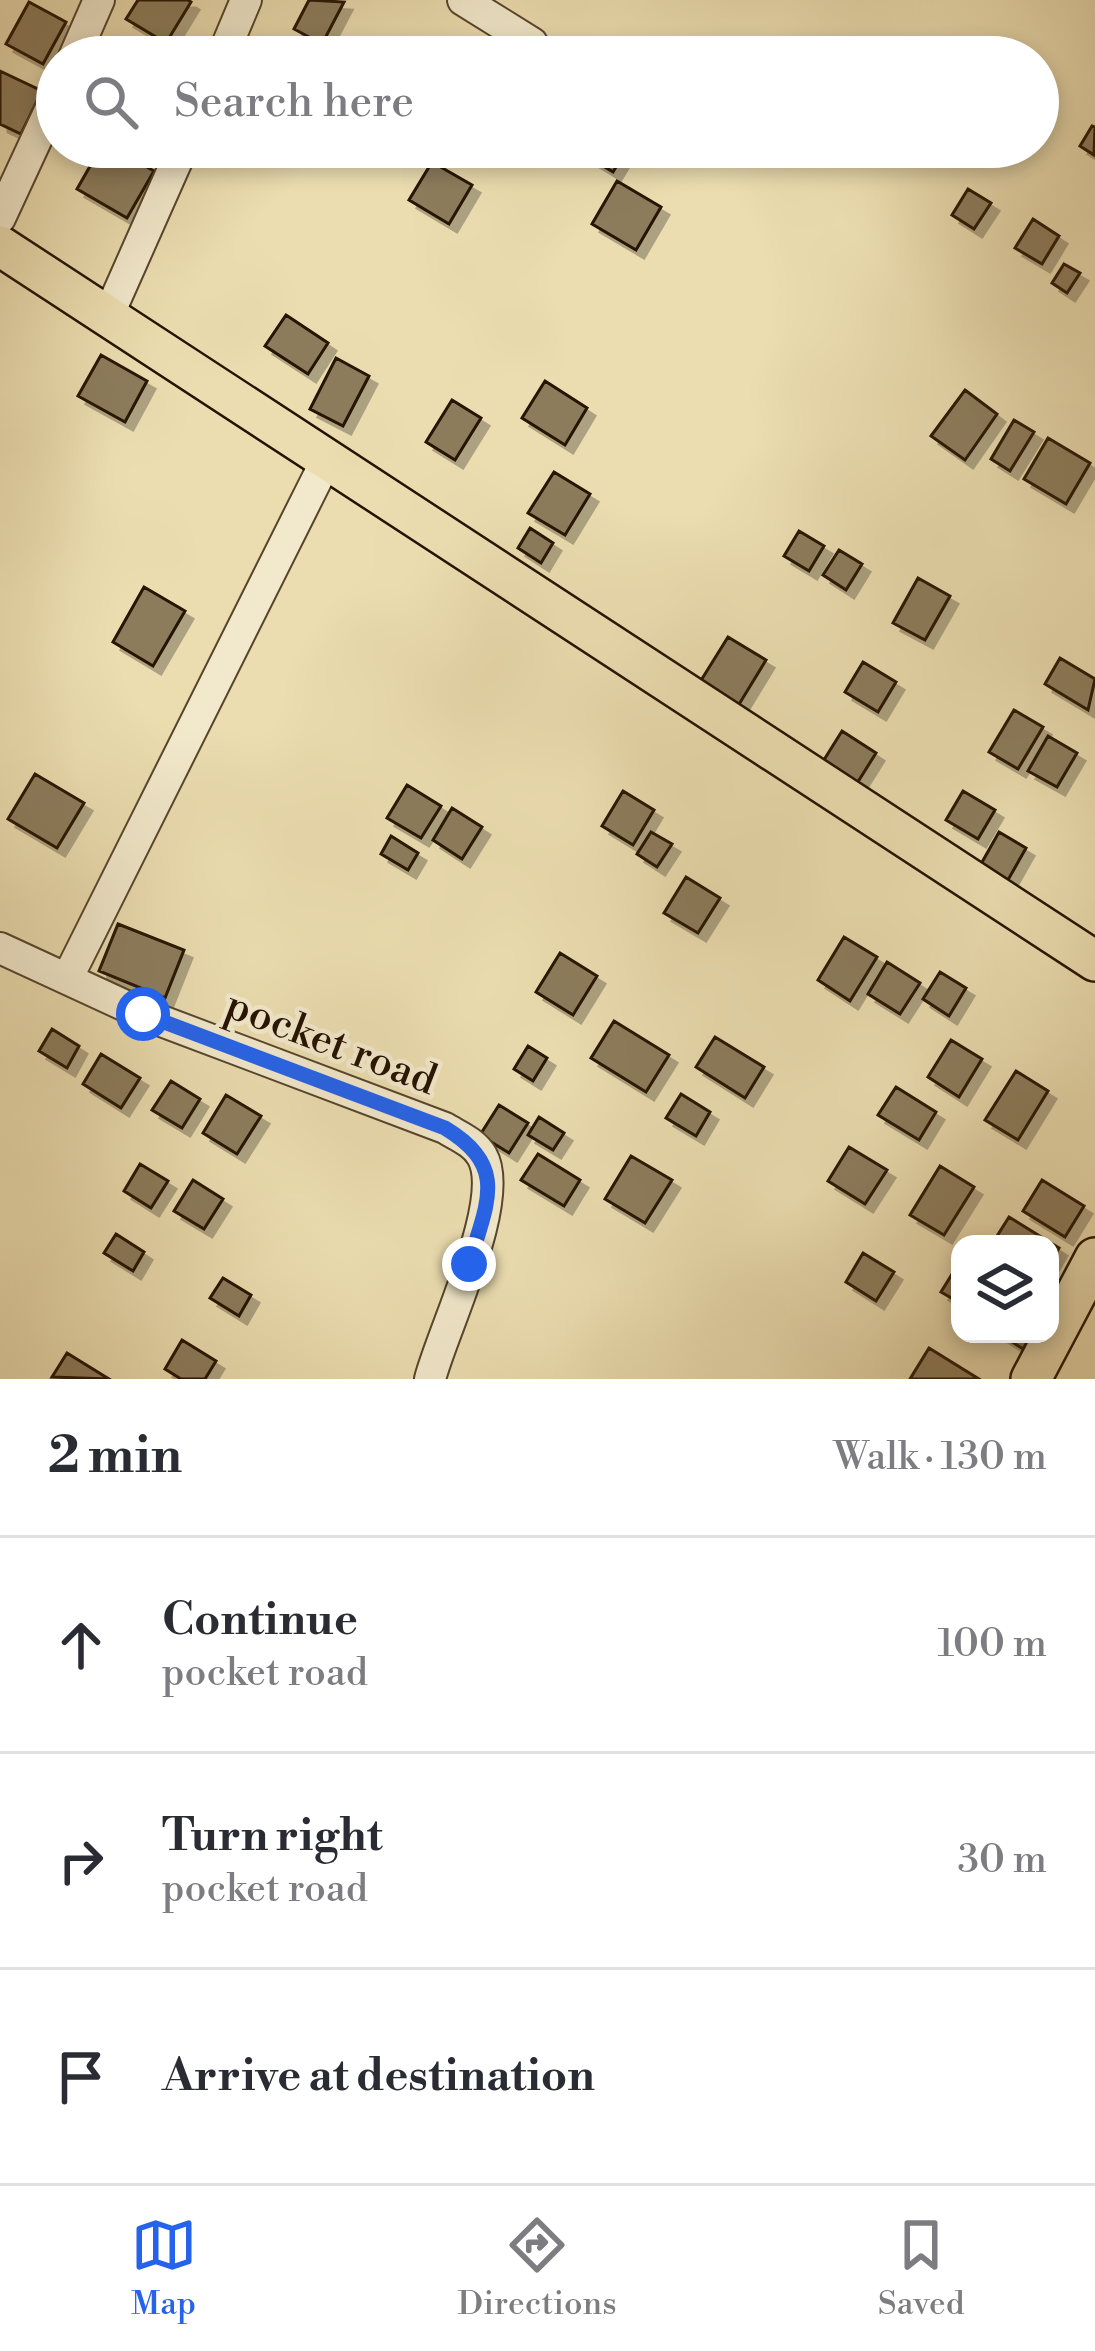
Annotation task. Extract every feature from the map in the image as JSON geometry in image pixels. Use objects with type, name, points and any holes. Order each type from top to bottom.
[{"type":"main road","points":[[0,246],[1095,961]]},
{"type":"main road","points":[[1030,1379],[1095,1258]]},
{"type":"street","points":[[83,36],[99,0]]},
{"type":"street","points":[[231,36],[246,0]]},
{"type":"street","points":[[463,0],[521,36]]},
{"type":"street","points":[[0,218],[36,140]]},
{"type":"street","points":[[108,316],[174,168]]},
{"type":"street","points":[[69,975],[327,459]]},
{"type":"street","name":"pocket road","points":[[0,948],[69,975],[143,1014],[445,1128],[473,1145],[488,1178],[483,1214],[430,1379]]},
{"type":"building","points":[[138,0],[191,2],[170,36],[154,36],[126,19]]},
{"type":"building","points":[[309,0],[344,2],[326,36],[307,36],[294,29]]},
{"type":"building","points":[[29,2],[66,22],[58,36],[36,36],[36,60],[6,44]]},
{"type":"building","points":[[0,71],[36,88],[36,103],[21,134],[0,124]]},
{"type":"building","points":[[1095,127],[1094,155],[1080,146]]},
{"type":"building","points":[[89,168],[154,171],[127,218],[77,189]]},
{"type":"building","points":[[428,168],[442,168],[472,185],[449,224],[409,200]]},
{"type":"building","points":[[617,181],[661,207],[636,250],[592,224]]},
{"type":"building","points":[[968,189],[991,203],[974,229],[952,215]]},
{"type":"building","points":[[1033,219],[1059,236],[1042,264],[1015,248]]},
{"type":"building","points":[[1064,264],[1080,273],[1067,293],[1052,283]]},
{"type":"building","points":[[286,315],[328,343],[308,374],[265,346]]},
{"type":"building","points":[[101,355],[147,381],[125,422],[78,396]]},
{"type":"building","points":[[336,358],[369,376],[343,426],[310,409]]},
{"type":"building","points":[[545,381],[587,408],[565,445],[522,418]]},
{"type":"building","points":[[965,390],[997,414],[965,460],[931,436]]},
{"type":"building","points":[[452,400],[481,418],[455,460],[426,442]]},
{"type":"building","points":[[1014,420],[1034,432],[1010,471],[991,459]]},
{"type":"building","points":[[1048,438],[1090,463],[1066,504],[1024,479]]},
{"type":"building","points":[[554,472],[590,494],[565,535],[528,513]]},
{"type":"building","points":[[530,528],[553,543],[541,563],[518,548]]},
{"type":"building","points":[[799,531],[824,546],[809,571],[784,556]]},
{"type":"building","points":[[839,550],[862,564],[846,590],[823,575]]},
{"type":"building","points":[[918,578],[950,596],[925,640],[893,623]]},
{"type":"building","points":[[144,587],[185,611],[153,666],[113,642]]},
{"type":"building","points":[[728,637],[766,660],[738,706],[700,682]]},
{"type":"building","points":[[1060,658],[1095,679],[1088,710],[1045,684]]},
{"type":"building","points":[[863,662],[896,682],[878,712],[845,692]]},
{"type":"building","points":[[1014,710],[1043,727],[1018,769],[989,752]]},
{"type":"building","points":[[842,731],[876,753],[856,785],[822,763]]},
{"type":"building","points":[[1048,736],[1077,753],[1057,787],[1028,771]]},
{"type":"building","points":[[35,774],[84,803],[57,848],[8,819]]},
{"type":"building","points":[[407,785],[441,806],[421,838],[387,818]]},
{"type":"building","points":[[623,791],[654,810],[633,845],[602,826]]},
{"type":"building","points":[[963,791],[995,810],[978,839],[946,820]]},
{"type":"building","points":[[452,808],[482,827],[462,859],[433,840]]},
{"type":"building","points":[[651,832],[672,844],[657,867],[637,854]]},
{"type":"building","points":[[999,832],[1026,848],[1008,880],[981,864]]},
{"type":"building","points":[[391,836],[418,853],[408,870],[381,854]]},
{"type":"building","points":[[686,877],[720,898],[698,933],[664,913]]},
{"type":"building","points":[[118,924],[184,950],[165,998],[99,971]]},
{"type":"building","points":[[844,937],[877,957],[850,1001],[818,980]]},
{"type":"building","points":[[560,953],[597,976],[573,1015],[536,992]]},
{"type":"building","points":[[887,962],[920,983],[900,1014],[868,994]]},
{"type":"building","points":[[940,972],[966,988],[949,1016],[923,999]]},
{"type":"building","points":[[614,1021],[669,1055],[646,1092],[591,1058]]},
{"type":"building","points":[[52,1029],[79,1046],[67,1068],[39,1051]]},
{"type":"building","points":[[715,1037],[764,1067],[745,1098],[696,1067]]},
{"type":"building","points":[[951,1040],[982,1059],[959,1097],[928,1077]]},
{"type":"building","points":[[528,1046],[547,1058],[533,1081],[514,1069]]},
{"type":"building","points":[[101,1054],[140,1078],[121,1108],[83,1084]]},
{"type":"building","points":[[1016,1071],[1048,1091],[1018,1140],[985,1120]]},
{"type":"building","points":[[171,1081],[200,1099],[182,1128],[152,1110]]},
{"type":"building","points":[[896,1087],[936,1112],[919,1140],[878,1115]]},
{"type":"building","points":[[681,1094],[710,1112],[696,1136],[666,1118]]},
{"type":"building","points":[[226,1095],[261,1116],[237,1154],[203,1133]]},
{"type":"building","points":[[499,1105],[528,1123],[509,1153],[480,1135]]},
{"type":"building","points":[[539,1117],[564,1133],[553,1150],[528,1135]]},
{"type":"building","points":[[849,1147],[887,1170],[865,1204],[828,1181]]},
{"type":"building","points":[[538,1154],[580,1180],[564,1206],[521,1180]]},
{"type":"building","points":[[631,1156],[672,1180],[645,1223],[605,1199]]},
{"type":"building","points":[[140,1164],[168,1181],[151,1208],[124,1191]]},
{"type":"building","points":[[940,1166],[974,1187],[944,1235],[910,1215]]},
{"type":"building","points":[[193,1180],[223,1199],[204,1229],[174,1211]]},
{"type":"building","points":[[1042,1180],[1084,1206],[1065,1237],[1023,1211]]},
{"type":"building","points":[[1009,1217],[1038,1235],[998,1235]]},
{"type":"building","points":[[116,1234],[144,1252],[133,1271],[104,1253]]},
{"type":"building","points":[[863,1253],[894,1272],[876,1301],[846,1282]]},
{"type":"building","points":[[951,1276],[951,1298],[941,1292]]},
{"type":"building","points":[[223,1278],[251,1295],[239,1316],[210,1298]]},
{"type":"building","points":[[182,1340],[216,1361],[205,1379],[181,1379],[165,1369]]},
{"type":"building","points":[[929,1348],[979,1379],[910,1379]]},
{"type":"building","points":[[67,1353],[109,1379],[52,1377]]},
{"type":"route","points":[[143,1014],[445,1128],[473,1145],[484,1159],[488,1178],[469,1264]]}]
